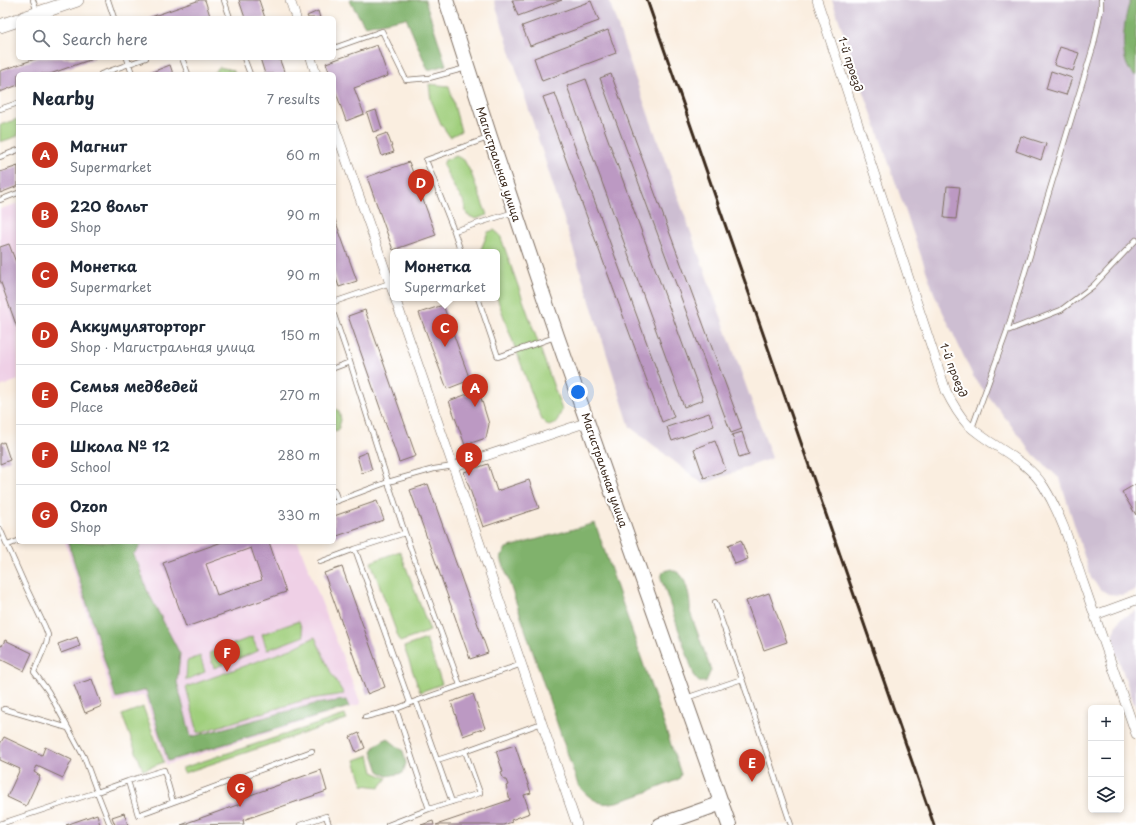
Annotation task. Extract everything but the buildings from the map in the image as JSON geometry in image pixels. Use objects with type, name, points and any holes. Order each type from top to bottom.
[{"type":"main road","name":"Магистральная улица","points":[[446,0],[557,336],[730,825]]},
{"type":"main road","points":[[660,825],[722,803]]},
{"type":"street","points":[[30,16],[60,3],[77,0]]},
{"type":"street","points":[[290,0],[295,16]]},
{"type":"street","name":"1-й проезд","points":[[817,0],[946,391],[959,414],[972,428],[1025,466],[1045,488],[1066,532],[1136,734]]},
{"type":"street","points":[[0,26],[16,21]]},
{"type":"street","points":[[312,60],[315,72]]},
{"type":"street","points":[[336,131],[390,285]]},
{"type":"street","points":[[396,301],[577,825]]},
{"type":"street","points":[[454,466],[588,422]]},
{"type":"street","points":[[1095,615],[1136,600]]},
{"type":"lane","points":[[33,0],[38,13]]},
{"type":"lane","points":[[108,0],[113,16]]},
{"type":"lane","points":[[224,0],[229,16]]},
{"type":"lane","points":[[972,428],[1007,330],[1094,44],[1101,9],[1101,0]]},
{"type":"lane","points":[[336,47],[382,31],[406,80],[434,77],[468,68]]},
{"type":"lane","points":[[128,60],[131,72]]},
{"type":"lane","points":[[107,72],[140,60]]},
{"type":"lane","points":[[183,60],[187,72]]},
{"type":"lane","points":[[245,60],[249,72]]},
{"type":"lane","points":[[0,109],[16,104]]},
{"type":"lane","points":[[460,249],[426,160],[490,137]]},
{"type":"lane","points":[[0,157],[16,151]]},
{"type":"lane","points":[[0,200],[16,195]]},
{"type":"lane","points":[[454,231],[515,212]]},
{"type":"lane","points":[[1007,330],[1061,310],[1093,286],[1136,240]]},
{"type":"lane","points":[[336,302],[390,288]]},
{"type":"lane","points":[[479,301],[498,357],[557,336]]},
{"type":"lane","points":[[336,321],[405,533],[460,685]]},
{"type":"lane","points":[[336,367],[350,362]]},
{"type":"lane","points":[[336,501],[388,482],[454,466]]},
{"type":"lane","points":[[0,529],[48,635],[46,644],[34,672],[48,691],[84,758],[110,825]]},
{"type":"lane","points":[[320,562],[405,533]]},
{"type":"lane","points":[[8,545],[16,542]]},
{"type":"lane","points":[[355,549],[410,703]]},
{"type":"lane","points":[[715,602],[791,825]]},
{"type":"lane","points":[[365,717],[396,709],[522,664]]},
{"type":"lane","points":[[684,698],[742,679]]},
{"type":"lane","points":[[416,701],[452,802]]},
{"type":"lane","points":[[4,709],[68,728]]},
{"type":"lane","points":[[396,709],[429,809]]},
{"type":"lane","points":[[437,760],[542,723]]},
{"type":"lane","points":[[128,782],[138,815],[312,751]]},
{"type":"lane","points":[[388,825],[429,809],[480,793],[465,751]]},
{"type":"lane","points":[[0,824],[164,770],[173,802]]},
{"type":"lane","points":[[300,825],[326,816],[329,825]]},
{"type":"shaded area","points":[[494,0],[609,0],[632,69],[772,458],[703,484],[630,427]]},
{"type":"shaded area","points":[[832,0],[1136,0],[1136,590],[1122,595],[1108,594],[1100,589],[1091,578],[1060,479],[1034,455],[973,376],[934,293]]},
{"type":"shaded area","points":[[16,204],[16,381],[0,387],[0,209]]},
{"type":"shaded area","points":[[66,544],[299,544],[361,704],[166,765],[144,695],[114,703]]},
{"type":"shaded area","points":[[1136,611],[1136,709],[1113,644],[1114,632],[1120,619]]},
{"type":"green space","points":[[349,0],[425,0],[446,65],[428,70],[406,18],[365,26]]},
{"type":"green space","points":[[1131,0],[1136,0],[1136,76],[1131,72],[1124,53],[1126,14]]},
{"type":"green space","points":[[219,67],[233,70],[234,72],[215,72]]},
{"type":"green space","points":[[429,84],[449,86],[461,131],[450,137],[441,124],[431,100]]},
{"type":"green space","points":[[16,120],[16,137],[0,142],[0,125]]},
{"type":"green space","points":[[456,156],[464,160],[471,173],[487,215],[476,219],[467,215],[463,200],[456,191],[443,165],[445,160]]},
{"type":"green space","points":[[494,230],[500,235],[562,410],[556,423],[549,426],[542,420],[537,408],[498,301],[500,301],[500,249],[481,249],[488,232]]},
{"type":"green space","points":[[336,409],[339,411],[341,420],[338,430],[336,430]]},
{"type":"green space","points":[[595,523],[681,774],[679,779],[663,786],[628,799],[608,803],[602,803],[592,798],[578,785],[501,558],[506,548]]},
{"type":"green space","points":[[69,544],[141,544],[137,551],[133,554],[147,590],[180,654],[177,682],[191,737],[315,704],[346,700],[349,707],[168,761],[146,690],[116,698]]},
{"type":"green space","points":[[400,551],[430,631],[400,642],[371,562]]},
{"type":"green space","points":[[671,569],[680,574],[687,586],[690,612],[711,670],[706,682],[699,682],[695,678],[661,578],[663,572]]},
{"type":"green space","points":[[299,621],[304,636],[267,650],[262,634]]},
{"type":"green space","points":[[252,637],[258,651],[214,668],[209,653]]},
{"type":"green space","points":[[315,637],[331,673],[344,694],[304,700],[198,733],[186,687],[291,649]]},
{"type":"green space","points":[[426,639],[442,684],[420,692],[404,647]]},
{"type":"green space","points":[[200,656],[205,672],[186,680],[187,661]]},
{"type":"green space","points":[[143,707],[164,762],[143,770],[122,715]]},
{"type":"green space","points":[[345,715],[347,719],[184,773],[182,768]]},
{"type":"green space","points":[[387,738],[403,751],[406,763],[403,773],[387,776],[379,771],[372,751],[376,745]]},
{"type":"green space","points":[[369,755],[373,772],[387,778],[380,787],[363,785],[355,760]]},
{"type":"railway","points":[[647,0],[934,825]]},
{"type":"place","name":"Аккумуляторторг","points":[[421,202]]},
{"type":"place","name":"Монетка","points":[[445,347]]},
{"type":"place","name":"Магнит","points":[[475,407]]},
{"type":"place","name":"220 вольт","points":[[469,476]]},
{"type":"place","name":"Школа № 12","points":[[227,672]]},
{"type":"place","name":"Семья медведей","points":[[752,782]]},
{"type":"place","name":"Ozon","points":[[240,807]]}]
